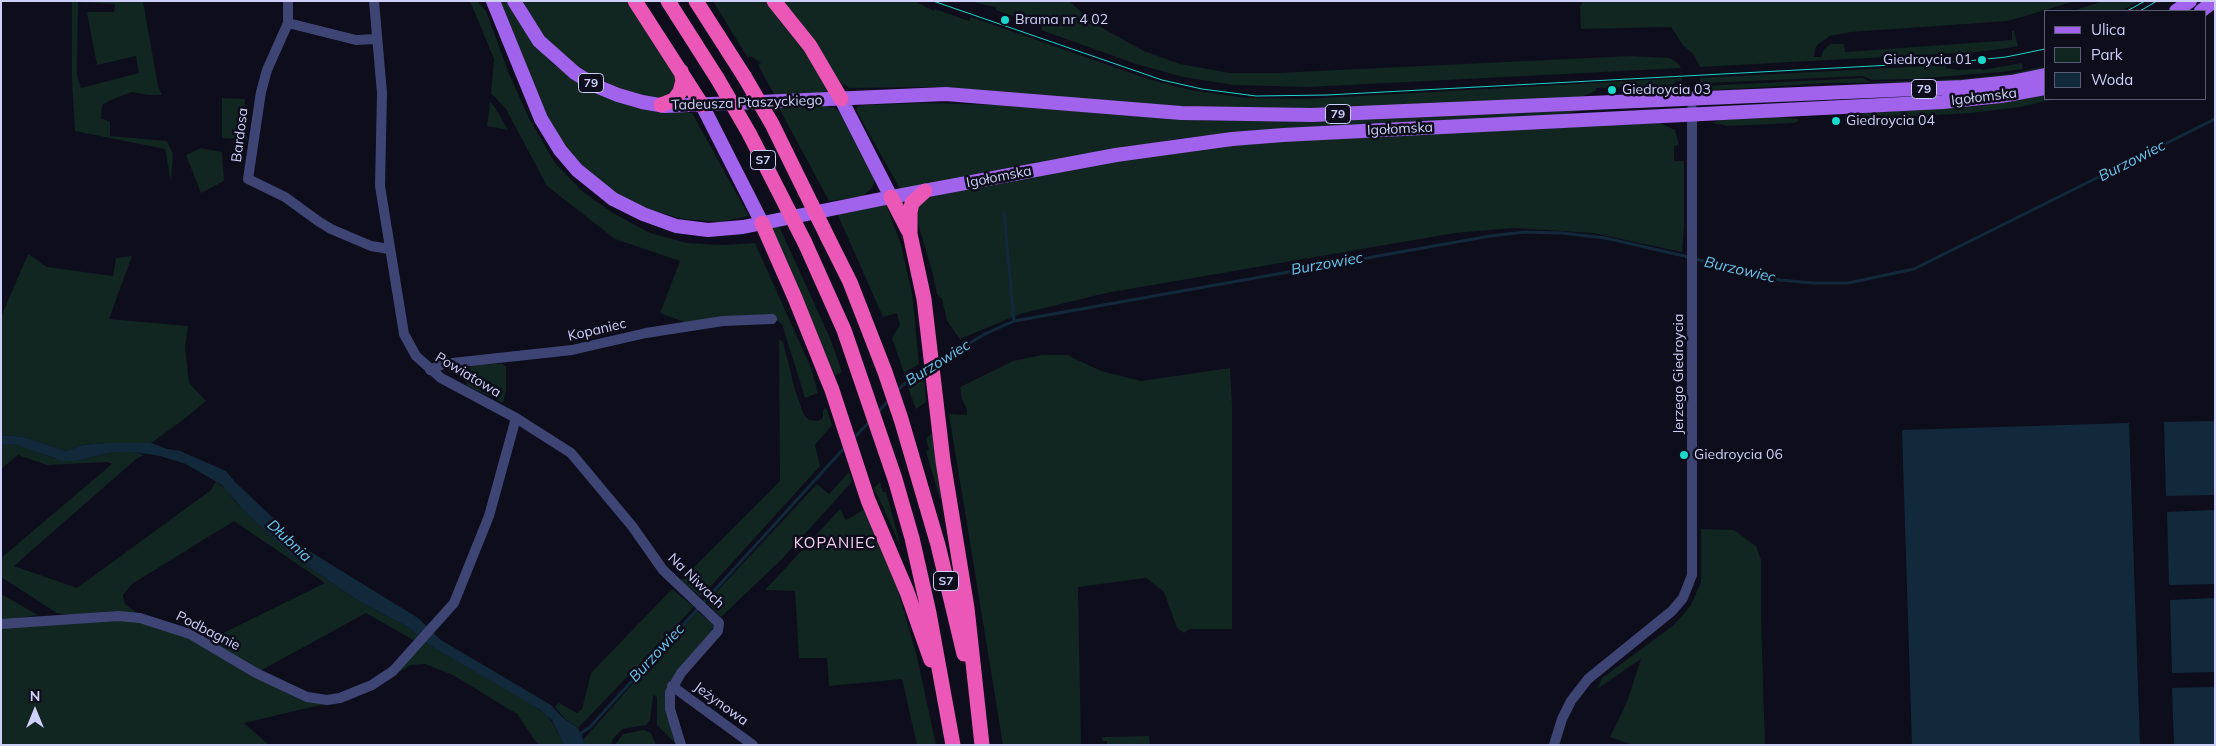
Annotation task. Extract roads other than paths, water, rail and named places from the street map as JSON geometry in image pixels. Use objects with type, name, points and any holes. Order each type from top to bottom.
[{"type":"highway","points":[[635,1],[681,69],[702,105]]},
{"type":"highway","name":"S7","points":[[668,1],[753,142],[805,243],[844,330],[895,479],[923,585],[953,745]]},
{"type":"highway","name":"S7","points":[[696,1],[744,76],[776,132],[850,282],[885,372],[938,545],[976,702],[982,745]]},
{"type":"highway","points":[[774,1],[810,46],[840,99]]},
{"type":"highway","points":[[661,105],[674,100],[680,92],[683,80],[681,69]]},
{"type":"highway","points":[[925,190],[912,203],[910,234],[924,299],[940,429],[967,608],[976,702]]},
{"type":"highway","points":[[891,197],[910,234]]},
{"type":"highway","points":[[762,223],[832,390],[868,500],[908,592],[945,696]]},
{"type":"main road","name":"79","points":[[493,1],[541,119],[560,150],[588,180],[626,206],[676,226],[721,230],[762,223]]},
{"type":"main road","name":"Tadeusza Ptaszyckiego","points":[[514,1],[539,41],[575,74],[618,95],[661,105],[840,99]]},
{"type":"main road","points":[[2177,10],[2190,1]]},
{"type":"main road","points":[[2202,10],[2214,1]]},
{"type":"main road","name":"Igołomska","points":[[840,99],[888,95],[946,94],[1142,111],[1269,116],[1970,86],[2010,82],[2044,75]]},
{"type":"main road","name":"Igołomska","points":[[762,223],[925,190],[1116,155],[1232,139],[1943,102],[2001,96],[2044,88]]},
{"type":"main road","points":[[840,99],[891,197]]},
{"type":"main road","points":[[702,105],[762,223]]},
{"type":"street","name":"Bardosa","points":[[288,1],[288,23],[261,92],[248,179],[285,197],[318,222],[331,229],[370,246],[389,248]]},
{"type":"street","name":"Powiatowa","points":[[374,1],[382,93],[380,186],[404,334],[411,349],[430,370],[448,382],[516,418]]},
{"type":"street","points":[[288,23],[356,40],[377,39]]},
{"type":"street","name":"Jerzego Giedroycia","points":[[1554,745],[1571,701],[1588,679],[1672,611],[1683,598],[1690,583],[1692,567],[1692,98]]},
{"type":"street","name":"Kopaniec","points":[[430,370],[443,364],[572,350],[646,333],[722,321],[772,319]]},
{"type":"street","name":"Na Niwach","points":[[516,418],[558,443],[578,460],[632,526],[663,570],[719,623],[718,631],[672,686]]},
{"type":"street","name":"Podbagnie","points":[[1,624],[104,617],[140,618],[190,634],[256,672],[300,693],[321,700],[335,699],[372,685],[385,677],[402,662],[419,640],[451,609],[464,582],[492,506],[516,418]]},
{"type":"street","points":[[672,686],[669,696],[670,709],[681,745]]},
{"type":"street","name":"Jeżynowa","points":[[672,686],[753,745]]},
{"type":"water","points":[[2215,421],[2215,495],[2166,496],[2164,422]]},
{"type":"water","points":[[2129,423],[2140,745],[1912,745],[1902,430]]},
{"type":"water","name":"Dłubnia","points":[[1,435],[24,437],[66,451],[83,445],[151,443],[167,449],[180,451],[226,471],[235,482],[306,549],[418,618],[441,640],[551,705],[563,718],[578,728],[584,745],[564,745],[552,720],[539,709],[429,645],[408,627],[357,600],[291,555],[245,512],[222,485],[186,464],[160,456],[134,452],[113,452],[76,461],[63,461],[14,444],[1,445]]},
{"type":"water","points":[[2215,510],[2215,584],[2169,585],[2167,512]]},
{"type":"water","points":[[2215,598],[2215,672],[2172,673],[2170,600]]},
{"type":"water","points":[[2215,687],[2215,745],[2174,745],[2172,688]]},
{"type":"waterway","name":"Burzowiec","points":[[1695,259],[1780,280],[1813,283],[1848,283],[1914,269],[2215,119]]},
{"type":"waterway","points":[[1004,213],[1014,321]]},
{"type":"waterway","name":"Burzowiec","points":[[936,363],[985,334],[1014,321],[1490,236],[1525,232],[1562,233],[1605,238],[1689,257]]},
{"type":"waterway","name":"Burzowiec","points":[[896,392],[927,369]]},
{"type":"waterway","name":"Burzowiec","points":[[877,413],[890,399]]},
{"type":"waterway","name":"Burzowiec","points":[[854,438],[870,421]]},
{"type":"waterway","name":"Burzowiec","points":[[578,735],[590,727],[846,446]]},
{"type":"tram line","points":[[933,1],[1162,80],[1202,89],[1256,96],[1327,95],[1967,61],[2006,57],[2044,49]]},
{"type":"tram line","points":[[2129,10],[2145,1]]},
{"type":"tram line","points":[[2142,10],[2157,1]]},
{"type":"place","name":"Brama nr 4 02","points":[[1005,20]]},
{"type":"place","name":"Giedroycia 01","points":[[1982,60]]},
{"type":"place","name":"Giedroycia 03","points":[[1612,90]]},
{"type":"place","name":"Giedroycia 04","points":[[1836,121]]},
{"type":"place","name":"Giedroycia 06","points":[[1684,455]]},
{"type":"district","name":"KOPANIEC","points":[[835,543]]}]
